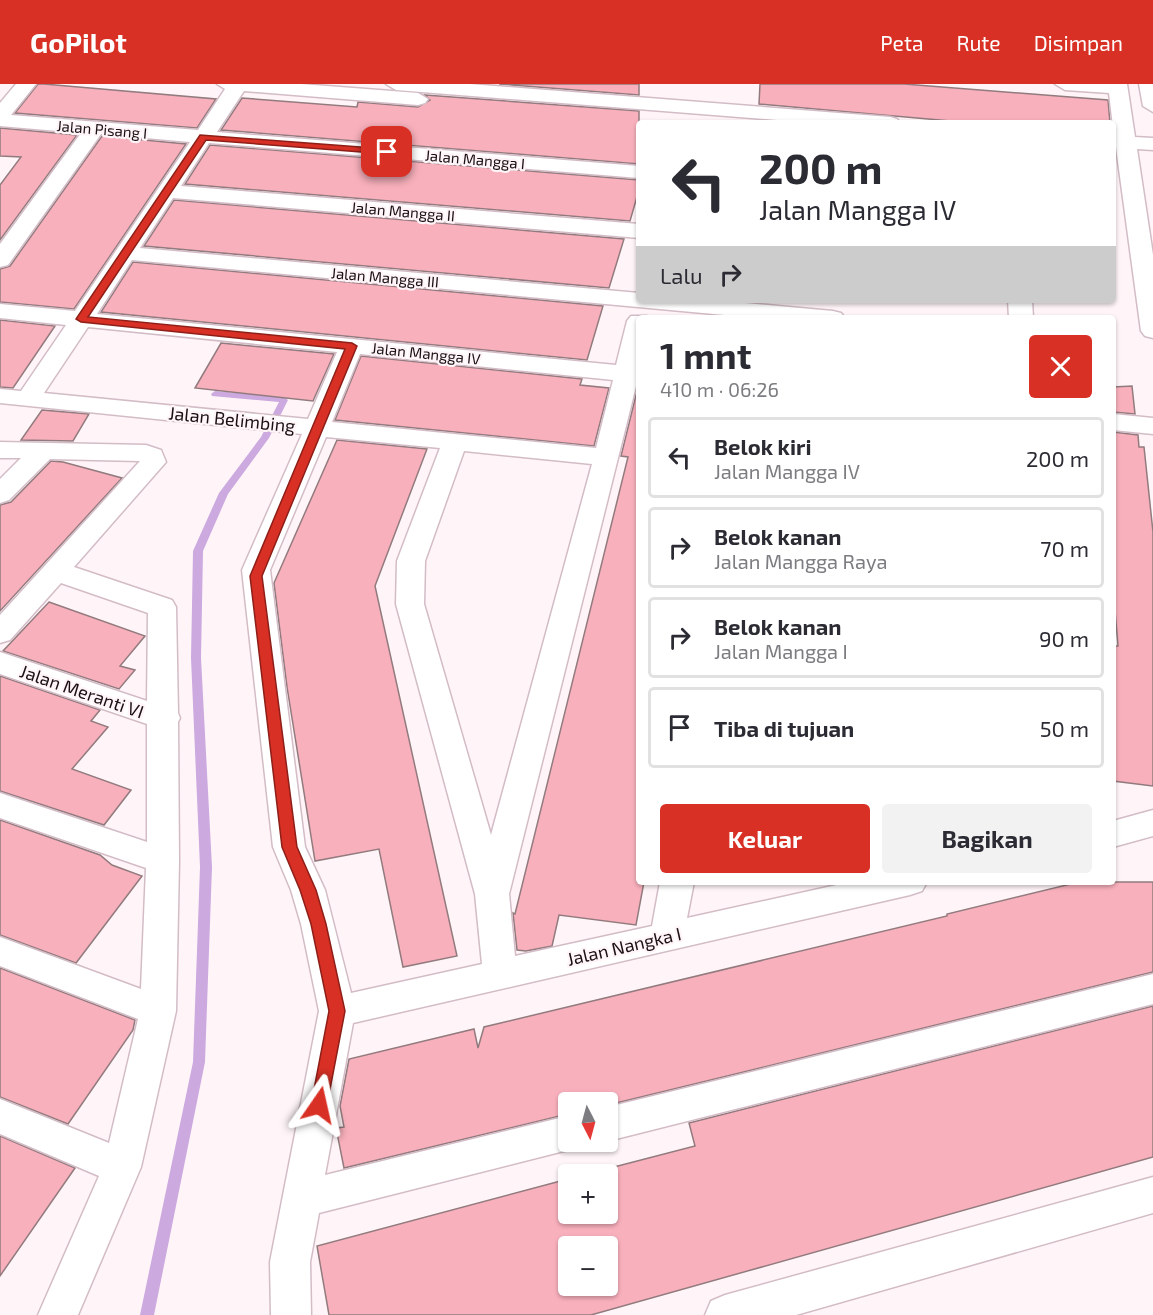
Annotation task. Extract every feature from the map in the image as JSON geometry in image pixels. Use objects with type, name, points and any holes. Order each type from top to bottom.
[{"type":"street","points":[[0,115],[26,84]]},
{"type":"street","points":[[28,399],[204,137],[233,84],[435,90]]},
{"type":"street","points":[[396,84],[687,117],[788,120]]},
{"type":"street","points":[[687,117],[694,84]]},
{"type":"street","points":[[1065,84],[1117,86],[1120,148],[1153,331]]},
{"type":"street","points":[[687,117],[702,120]]},
{"type":"street","name":"Jalan Pisang I","points":[[0,120],[204,137]]},
{"type":"street","points":[[0,260],[95,128]]},
{"type":"street","name":"Jalan Mangga I","points":[[204,137],[636,172]]},
{"type":"street","points":[[1120,148],[1153,144]]},
{"type":"street","points":[[1120,148],[1153,158]]},
{"type":"street","name":"Jalan Mangga II","points":[[167,191],[636,231]]},
{"type":"street","name":"Jalan Mangga III","points":[[126,253],[636,299]]},
{"type":"street","name":"Jalan Mangga III","points":[[676,303],[802,315]]},
{"type":"street","name":"Jalan Mangga IV","points":[[0,311],[633,374]]},
{"type":"street","points":[[291,1315],[290,1262],[337,1011],[318,924],[308,890],[289,847],[256,576],[316,427],[352,346]]},
{"type":"street","points":[[492,894],[607,457],[633,374],[636,347]]},
{"type":"street","name":"Jalan Belimbing","points":[[0,396],[607,457]]},
{"type":"street","points":[[1116,422],[1153,426]]},
{"type":"street","points":[[455,441],[411,561],[410,604],[492,894],[500,974]]},
{"type":"street","points":[[0,450],[146,453],[153,459],[0,633]]},
{"type":"street","points":[[0,494],[44,450]]},
{"type":"street","points":[[56,571],[162,607],[165,718],[164,861],[158,1011],[122,1167],[58,1315]]},
{"type":"street","name":"Jalan Meranti VI","points":[[0,663],[165,718]]},
{"type":"street","points":[[0,805],[164,861]]},
{"type":"street","points":[[1116,833],[1153,824]]},
{"type":"street","points":[[667,937],[676,885]]},
{"type":"street","name":"Jalan Nangka I","points":[[337,1011],[667,937],[863,887],[882,885]]},
{"type":"street","points":[[0,951],[158,1011]]},
{"type":"street","points":[[618,1122],[1153,989]]},
{"type":"street","points":[[0,1116],[122,1167]]},
{"type":"street","points":[[301,1199],[558,1135]]},
{"type":"street","points":[[725,1315],[1153,1195]]},
{"type":"building","points":[[38,84],[216,99],[197,128],[15,113]]},
{"type":"building","points":[[499,84],[639,84],[639,95]]},
{"type":"building","points":[[760,84],[904,84],[1108,100],[1110,120],[939,120],[759,104]]},
{"type":"building","points":[[425,95],[639,111],[639,120],[636,120],[636,164],[221,130],[242,98],[357,107],[358,102],[418,107],[430,100]]},
{"type":"building","points":[[0,128],[77,135],[0,240],[0,185],[21,157],[0,156]]},
{"type":"building","points":[[102,136],[186,144],[74,309],[0,302],[0,269],[10,266]]},
{"type":"building","points":[[210,145],[636,180],[636,200],[630,221],[185,184]]},
{"type":"building","points":[[174,200],[624,239],[609,288],[144,246]]},
{"type":"building","points":[[133,262],[603,306],[587,360],[101,312]]},
{"type":"building","points":[[0,320],[55,326],[13,388],[0,387]]},
{"type":"building","points":[[221,343],[334,354],[313,401],[195,388]]},
{"type":"building","points":[[361,356],[582,379],[580,385],[609,388],[594,446],[335,420]]},
{"type":"building","points":[[1132,386],[1135,414],[1116,412],[1116,387]]},
{"type":"building","points":[[636,395],[636,885],[643,885],[636,925],[559,915],[552,946],[526,951],[517,950],[513,913],[515,914],[628,457],[621,456]]},
{"type":"building","points":[[42,410],[89,414],[73,441],[21,440]]},
{"type":"building","points":[[1116,432],[1138,435],[1139,447],[1144,447],[1153,532],[1153,786],[1116,781],[1116,646],[1118,646]]},
{"type":"building","points":[[337,440],[427,449],[375,586],[457,956],[403,967],[379,849],[315,861],[287,687],[274,583]]},
{"type":"building","points":[[51,461],[63,462],[122,478],[0,611],[0,505],[11,502]]},
{"type":"building","points":[[49,602],[145,636],[120,666],[135,670],[119,689],[3,651]]},
{"type":"building","points":[[0,676],[100,710],[91,721],[108,727],[72,769],[131,790],[104,825],[0,791]]},
{"type":"building","points":[[0,820],[100,855],[112,865],[142,876],[76,963],[0,935]]},
{"type":"building","points":[[1153,882],[1153,972],[618,1103],[618,1092],[558,1092],[558,1116],[344,1168],[336,1128],[344,1127],[340,1106],[349,1059],[474,1029],[478,1048],[484,1027],[947,916],[947,914],[1067,885]]},
{"type":"building","points":[[0,968],[135,1020],[133,1030],[68,1124],[0,1097]]},
{"type":"building","points":[[1153,1006],[1153,1157],[591,1315],[329,1315],[317,1246],[558,1182],[558,1224],[618,1224],[618,1166],[695,1146],[689,1123]]},
{"type":"building","points":[[0,1136],[75,1168],[0,1276]]},
{"type":"waterway","points":[[147,1315],[199,1062],[206,867],[196,658],[198,551],[224,493],[265,438],[284,400],[215,394]]},
{"type":"route","points":[[319,1105],[337,1011],[318,924],[308,890],[289,847],[256,570],[352,346],[81,319],[204,137],[387,152]]}]
